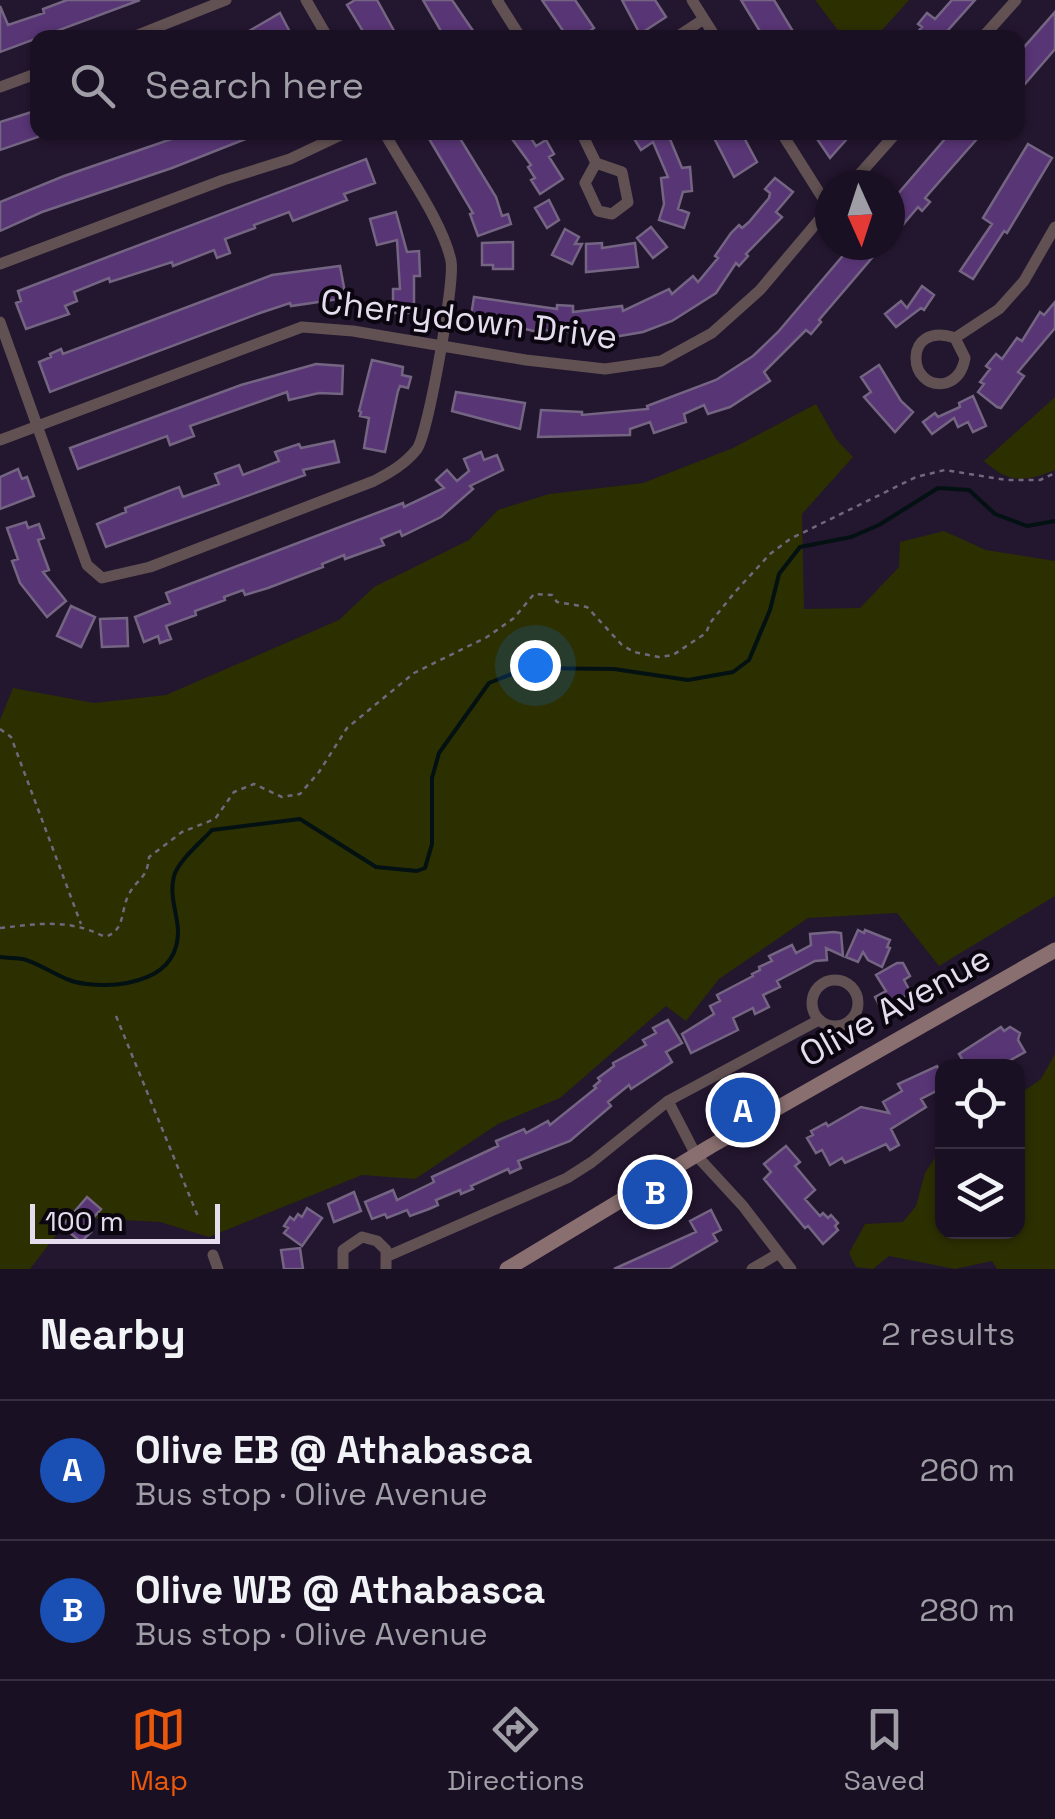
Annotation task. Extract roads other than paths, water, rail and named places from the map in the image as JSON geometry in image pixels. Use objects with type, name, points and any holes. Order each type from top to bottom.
[{"type":"main road","name":"Olive Avenue","points":[[507,1269],[696,1154],[1055,950]]},
{"type":"street","points":[[150,30],[226,0]]},
{"type":"street","points":[[306,0],[323,30]]},
{"type":"street","points":[[497,0],[517,30]]},
{"type":"street","points":[[692,0],[711,30]]},
{"type":"street","points":[[989,30],[1016,0]]},
{"type":"street","points":[[688,30],[704,20]]},
{"type":"street","points":[[0,87],[30,76]]},
{"type":"street","points":[[0,264],[223,180],[290,159],[330,140]]},
{"type":"street","points":[[0,322],[87,565],[102,578],[150,567],[374,481],[399,468],[420,446],[441,346],[452,264],[442,232],[389,140]]},
{"type":"street","points":[[585,140],[596,162],[622,172],[628,202],[612,214],[598,211],[585,183],[596,162]]},
{"type":"street","points":[[785,140],[815,185]]},
{"type":"street","points":[[863,170],[890,140]]},
{"type":"street","name":"Cherrydown Drive","points":[[0,440],[302,327],[354,331],[605,369],[661,361],[712,333],[748,301],[815,225]]},
{"type":"street","points":[[955,338],[965,358],[960,374],[938,383],[923,377],[916,363],[923,340],[938,334],[955,338],[999,309],[1024,282],[1055,227]]},
{"type":"street","points":[[840,980],[853,988],[859,1002],[854,1018],[833,1027],[819,1020],[812,1007],[819,986],[840,980]]},
{"type":"street","points":[[343,1269],[344,1250],[362,1237],[377,1241],[387,1262],[568,1178],[668,1100],[819,1020]]},
{"type":"street","points":[[668,1100],[696,1154],[743,1206],[791,1269]]},
{"type":"street","points":[[752,1269],[779,1253]]},
{"type":"street","points":[[213,1255],[218,1269]]},
{"type":"waterway","points":[[0,957],[23,959],[87,984],[133,982],[160,970],[176,947],[176,870],[212,830],[300,819],[376,867],[417,871],[425,868],[432,844],[432,778],[439,753],[489,683],[527,668],[614,669],[688,680],[733,672],[749,660],[770,610],[779,574],[800,547],[851,537],[879,525],[938,488],[969,490],[995,514],[1027,526],[1055,521]]},
{"type":"place","name":"Olive EB @ Athabasca","points":[[743,1110]]},
{"type":"place","name":"Olive WB @ Athabasca","points":[[655,1192]]}]
